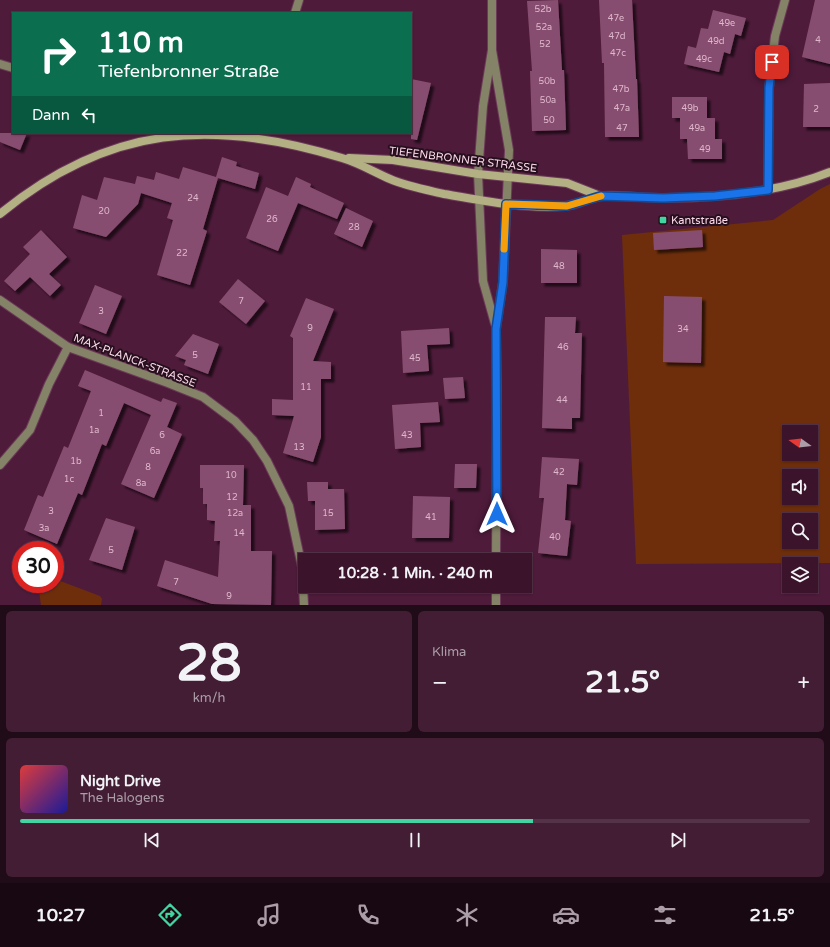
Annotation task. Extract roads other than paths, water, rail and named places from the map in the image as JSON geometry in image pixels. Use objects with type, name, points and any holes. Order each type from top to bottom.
[{"type":"street","points":[[296,12],[299,0]]},
{"type":"street","points":[[492,0],[492,50],[483,106],[478,174],[483,281],[496,329]]},
{"type":"street","points":[[768,190],[769,88],[775,36],[785,0]]},
{"type":"street","points":[[492,50],[509,150],[503,282],[496,329],[496,553]]},
{"type":"street","points":[[0,64],[12,68]]},
{"type":"street","name":"TIEFENBRONNER STRASSE","points":[[0,214],[28,191],[59,172],[93,155],[123,145],[156,138],[190,134],[259,135],[345,158],[392,180],[442,193],[506,204],[567,206],[600,196],[663,198],[707,196],[768,190],[812,180],[830,172]]},
{"type":"street","name":"TIEFENBRONNER STRASSE","points":[[345,158],[393,160],[478,174],[567,183],[600,196]]},
{"type":"street","name":"MAX-PLANCK-STRASSE","points":[[0,300],[68,347],[168,382],[203,398],[235,421],[248,435],[267,461],[289,506],[302,567],[304,605]]},
{"type":"street","points":[[0,465],[30,430],[49,384],[68,347]]},
{"type":"street","points":[[496,593],[496,605]]},
{"type":"place","name":"Kantstraße","points":[[663,220]]}]
